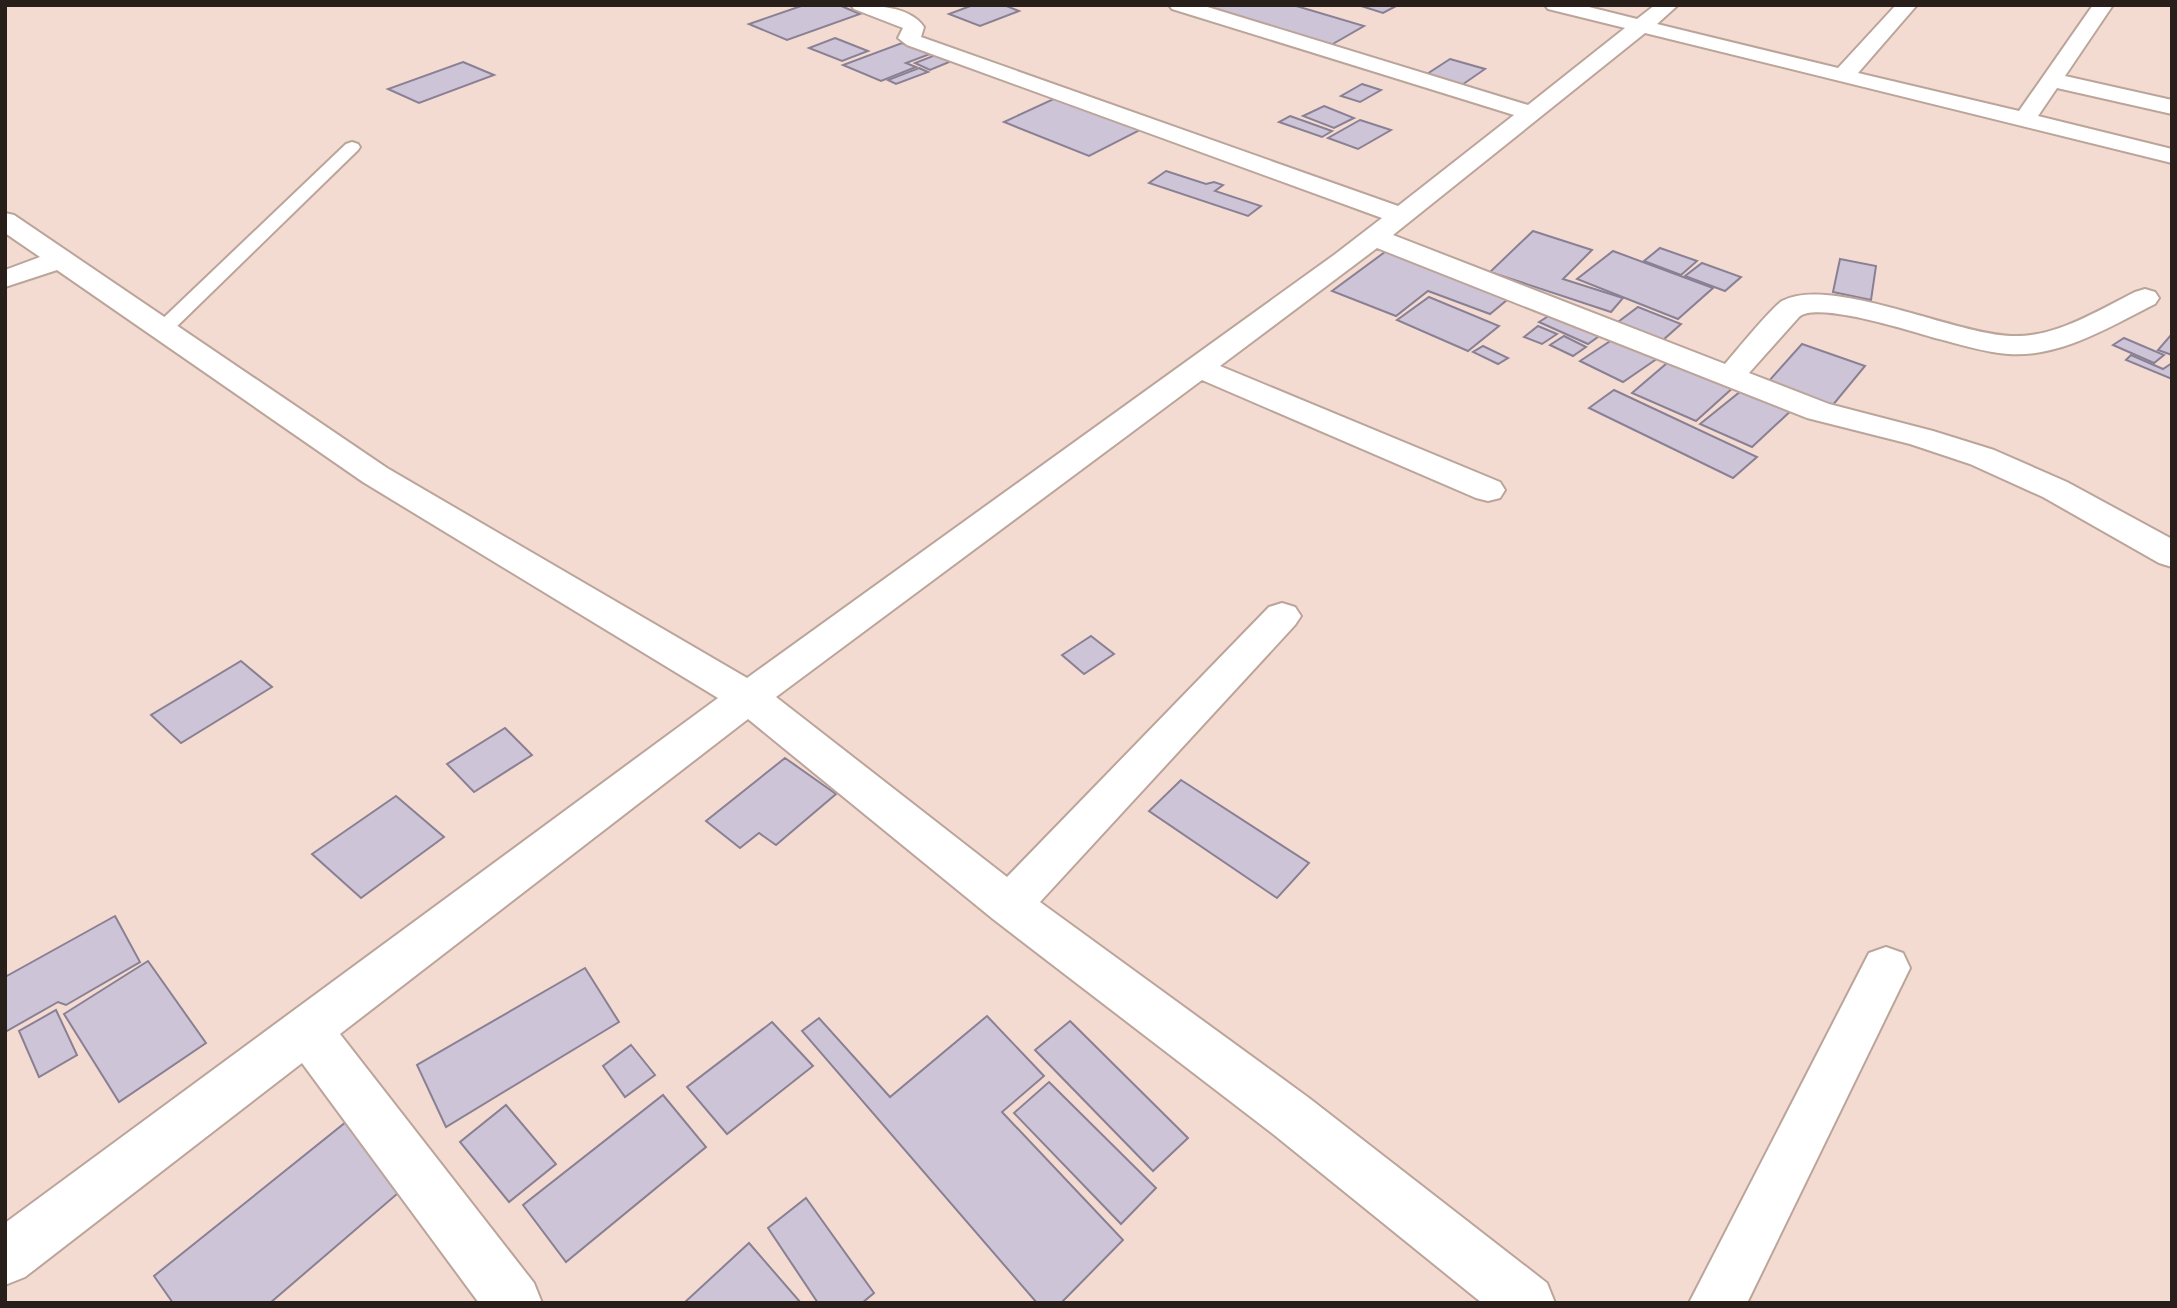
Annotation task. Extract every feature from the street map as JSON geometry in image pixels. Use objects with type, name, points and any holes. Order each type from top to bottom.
[{"type":"street","points":[[861,5],[912,24],[914,27],[908,38],[914,41],[1388,226],[1729,378],[1818,411],[1913,433],[1983,457],[2070,497],[2172,555]]},
{"type":"street","points":[[1179,5],[1531,113]]},
{"type":"street","points":[[1555,5],[1654,16],[1843,76],[2172,156]]},
{"type":"street","points":[[1843,76],[1907,5]]},
{"type":"street","points":[[2025,119],[2103,5]]},
{"type":"street","points":[[5,1257],[748,697],[1199,368],[1388,226],[1654,16]]},
{"type":"street","points":[[2052,80],[2172,107]]},
{"type":"street","points":[[5,221],[375,475],[748,697],[1009,905],[1291,1116],[1527,1303]]},
{"type":"street","points":[[5,279],[61,259]]},
{"type":"street","points":[[1729,378],[1794,306],[1814,303],[1838,305],[1962,338],[2012,345],[2043,341],[2074,332],[2145,299]]},
{"type":"street","points":[[1199,368],[1488,490]]},
{"type":"street","points":[[1009,905],[1282,616]]},
{"type":"street","points":[[1717,1303],[1886,968]]},
{"type":"street","points":[[307,1030],[514,1303]]},
{"type":"lane","points":[[162,330],[352,147]]},
{"type":"building","points":[[804,5],[839,5],[860,14],[787,40],[749,24]]},
{"type":"building","points":[[973,5],[1004,5],[1019,11],[980,26],[949,14]]},
{"type":"building","points":[[1199,5],[1293,5],[1364,26],[1331,45]]},
{"type":"building","points":[[1358,5],[1398,5],[1383,13]]},
{"type":"building","points":[[835,38],[868,51],[842,61],[809,48]]},
{"type":"building","points":[[902,43],[930,54],[906,63],[916,67],[881,81],[843,65]]},
{"type":"building","points":[[938,54],[954,60],[930,70],[915,63]]},
{"type":"building","points":[[1450,59],[1485,69],[1459,87],[1424,76]]},
{"type":"building","points":[[463,62],[494,75],[419,103],[388,89]]},
{"type":"building","points":[[919,68],[928,72],[896,84],[888,80]]},
{"type":"building","points":[[1362,84],[1381,90],[1360,102],[1341,96]]},
{"type":"building","points":[[1060,96],[1144,128],[1089,156],[1004,122]]},
{"type":"building","points":[[1324,106],[1354,118],[1334,128],[1303,116]]},
{"type":"building","points":[[1290,116],[1332,131],[1322,137],[1279,122]]},
{"type":"building","points":[[1360,120],[1391,130],[1358,149],[1328,138]]},
{"type":"building","points":[[1166,171],[1206,184],[1214,182],[1223,185],[1215,191],[1261,206],[1248,216],[1149,183]]},
{"type":"building","points":[[1533,231],[1592,250],[1563,279],[1623,298],[1611,312],[1490,272]]},
{"type":"building","points":[[1393,246],[1513,295],[1490,314],[1428,291],[1396,316],[1332,291]]},
{"type":"building","points":[[1660,248],[1697,261],[1681,275],[1644,261]]},
{"type":"building","points":[[1613,251],[1713,288],[1678,319],[1577,279]]},
{"type":"building","points":[[1840,259],[1876,266],[1871,300],[1833,292]]},
{"type":"building","points":[[1702,263],[1741,277],[1725,291],[1685,276]]},
{"type":"building","points":[[1429,297],[1499,326],[1468,351],[1397,320]]},
{"type":"building","points":[[1638,307],[1681,324],[1663,340],[1618,322]]},
{"type":"building","points":[[1555,312],[1605,332],[1588,344],[1539,322]]},
{"type":"building","points":[[1538,326],[1557,334],[1542,344],[1524,337]]},
{"type":"building","points":[[1564,336],[1586,347],[1573,356],[1550,345]]},
{"type":"building","points":[[1618,336],[1661,356],[1623,382],[1580,361]]},
{"type":"building","points":[[2172,336],[2172,355],[2158,350]]},
{"type":"building","points":[[2124,338],[2164,355],[2154,363],[2113,345]]},
{"type":"building","points":[[1802,344],[1865,366],[1832,406],[1768,382]]},
{"type":"building","points":[[1483,346],[1508,358],[1498,364],[1473,352]]},
{"type":"building","points":[[2131,355],[2163,369],[2172,363],[2172,379],[2126,360]]},
{"type":"building","points":[[1673,358],[1736,385],[1696,421],[1632,393]]},
{"type":"building","points":[[1746,387],[1796,406],[1752,447],[1700,424]]},
{"type":"building","points":[[1614,390],[1757,457],[1733,478],[1589,408]]},
{"type":"building","points":[[1091,636],[1114,654],[1084,674],[1062,655]]},
{"type":"building","points":[[241,661],[272,687],[181,743],[151,715]]},
{"type":"building","points":[[505,728],[532,755],[474,792],[447,764]]},
{"type":"building","points":[[785,758],[836,794],[776,845],[759,833],[740,848],[706,821]]},
{"type":"building","points":[[1181,780],[1309,863],[1277,898],[1149,811]]},
{"type":"building","points":[[396,796],[444,837],[361,898],[312,854]]},
{"type":"building","points":[[115,916],[140,962],[66,1005],[58,1002],[5,1032],[5,977]]},
{"type":"building","points":[[148,961],[206,1043],[119,1102],[64,1014]]},
{"type":"building","points":[[585,968],[619,1022],[446,1127],[417,1065]]},
{"type":"building","points":[[56,1010],[77,1055],[39,1077],[19,1031]]},
{"type":"building","points":[[987,1016],[1044,1076],[1002,1112],[1123,1240],[1061,1303],[1037,1303],[802,1031],[819,1018],[890,1097]]},
{"type":"building","points":[[1070,1021],[1188,1138],[1153,1171],[1035,1050]]},
{"type":"building","points":[[772,1022],[813,1066],[727,1134],[687,1087]]},
{"type":"building","points":[[631,1045],[655,1075],[625,1097],[603,1066]]},
{"type":"building","points":[[1049,1082],[1156,1188],[1121,1224],[1014,1113]]},
{"type":"building","points":[[663,1095],[706,1147],[566,1262],[523,1205]]},
{"type":"building","points":[[506,1105],[556,1164],[509,1202],[460,1142]]},
{"type":"building","points":[[346,1122],[404,1188],[270,1303],[173,1303],[154,1276]]},
{"type":"building","points":[[806,1198],[874,1293],[862,1303],[818,1303],[768,1228]]},
{"type":"building","points":[[749,1243],[801,1303],[684,1303]]}]
